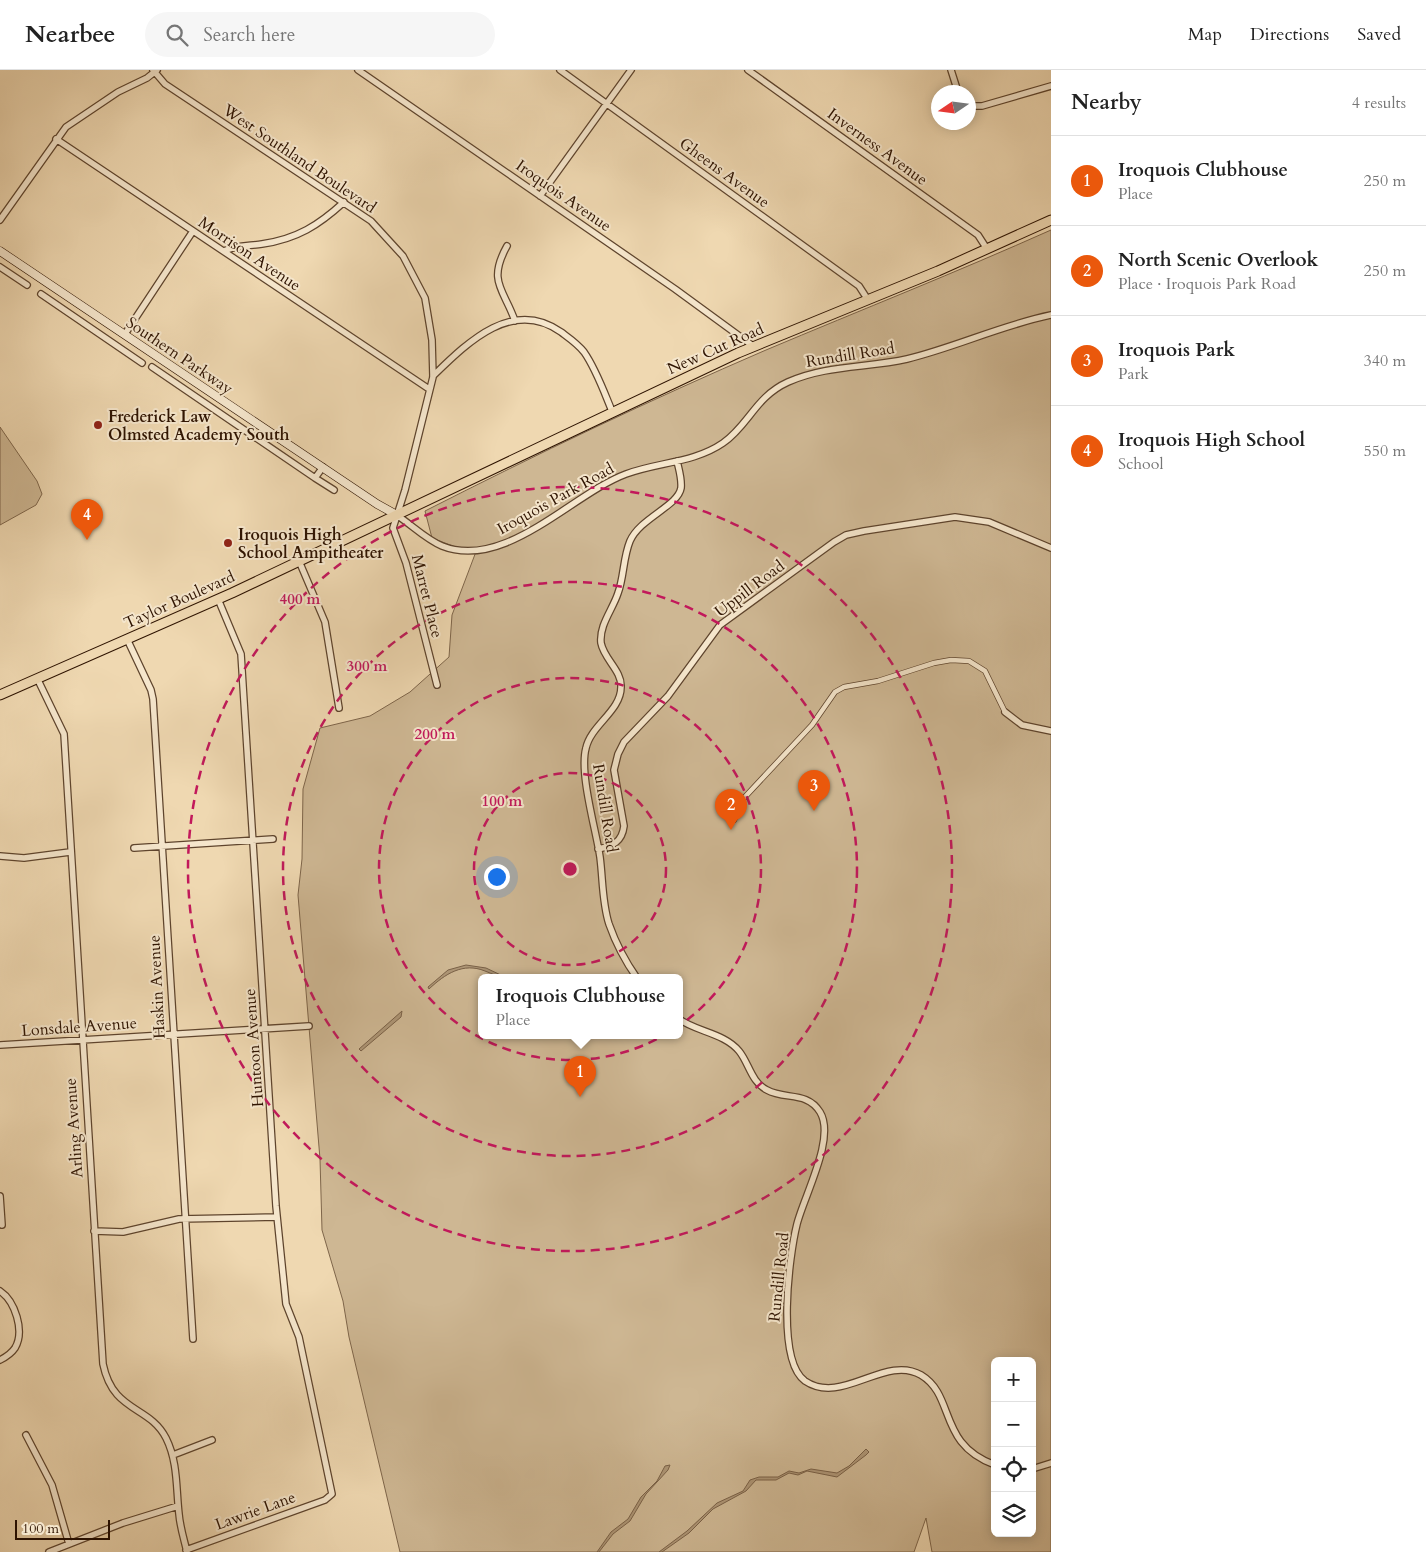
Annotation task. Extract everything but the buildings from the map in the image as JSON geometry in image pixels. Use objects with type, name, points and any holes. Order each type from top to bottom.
[{"type":"main road","name":"New Cut Road","points":[[395,514],[753,346],[868,300],[1051,220]]},
{"type":"main road","name":"Southern Parkway","points":[[0,251],[377,504],[395,514]]},
{"type":"main road","name":"Taylor Boulevard","points":[[0,695],[218,599],[395,514]]},
{"type":"street","name":"Iroquois Avenue","points":[[358,70],[675,289],[753,346]]},
{"type":"street","name":"Gheens Avenue","points":[[560,70],[859,286],[868,300]]},
{"type":"street","points":[[540,196],[631,70]]},
{"type":"street","name":"Inverness Avenue","points":[[748,70],[978,235],[987,249]]},
{"type":"street","points":[[951,70],[956,85]]},
{"type":"street","points":[[0,220],[56,139],[71,122],[154,71]]},
{"type":"street","name":"West Southland Boulevard","points":[[154,71],[166,84],[371,221],[388,237],[403,256],[415,278],[425,298],[430,320],[433,376],[405,490],[395,514]]},
{"type":"street","points":[[976,106],[982,106],[1051,86]]},
{"type":"street","name":"Morrison Avenue","points":[[56,139],[430,389]]},
{"type":"street","points":[[224,251],[233,247],[279,242],[300,235],[326,219],[344,202]]},
{"type":"street","points":[[125,334],[194,231]]},
{"type":"street","points":[[506,246],[499,263],[498,283],[515,321]]},
{"type":"street","points":[[0,267],[27,285]]},
{"type":"street","points":[[41,294],[142,363]]},
{"type":"street","name":"Rundill Road","points":[[635,974],[615,940],[604,908],[598,849],[584,757],[590,737],[618,700],[621,689],[620,678],[602,649],[601,632],[620,591],[631,539],[638,527],[673,500],[680,490],[677,462],[723,443],[769,393],[802,376],[908,358],[1015,324],[1051,315]]},
{"type":"street","points":[[433,376],[475,338],[499,324],[515,321],[548,324],[575,343],[588,360],[612,411]]},
{"type":"street","points":[[166,377],[172,366]]},
{"type":"street","points":[[152,367],[334,490]]},
{"type":"street","name":"Iroquois Park Road","points":[[395,514],[440,546],[463,550],[486,549],[515,538],[625,474],[677,462]]},
{"type":"street","points":[[315,478],[322,467]]},
{"type":"street","name":"Marret Place","points":[[395,514],[393,528],[406,563],[436,685]]},
{"type":"street","name":"Uppill Road","points":[[598,849],[616,844],[624,826],[614,770],[618,754],[624,742],[668,696],[720,625],[834,542],[846,535],[864,531],[955,517],[989,522],[1051,548]]},
{"type":"street","points":[[299,561],[325,622],[339,708]]},
{"type":"street","name":"Huntoon Avenue","points":[[218,599],[241,654],[278,1216],[286,1304],[299,1337],[332,1494]]},
{"type":"street","name":"Haskin Avenue","points":[[127,639],[152,694],[158,748],[184,1220],[193,1339]]},
{"type":"street","points":[[734,820],[743,799],[812,725],[835,692],[844,687],[878,681],[934,663],[951,660],[969,661],[985,671],[1005,712],[1022,725],[1051,731]]},
{"type":"street","name":"Arling Avenue","points":[[37,678],[64,734],[81,1041],[103,1364],[108,1380],[125,1403],[158,1427],[166,1437],[173,1455],[178,1506],[186,1551]]},
{"type":"street","points":[[134,848],[273,839]]},
{"type":"street","points":[[0,856],[24,858],[70,852]]},
{"type":"street","name":"Rundill Road","points":[[683,1022],[727,1041],[742,1055],[754,1077],[763,1088],[773,1093],[803,1098],[816,1106],[825,1122],[825,1140],[797,1224],[793,1252],[786,1336],[791,1360],[796,1372],[810,1384],[827,1387],[856,1383],[893,1370],[912,1370],[926,1378],[933,1386],[956,1436],[964,1447],[976,1457],[991,1463]]},
{"type":"street","name":"Lonsdale Avenue","points":[[0,1045],[81,1041],[173,1032],[309,1026]]},
{"type":"street","points":[[0,1196],[2,1225]]},
{"type":"street","points":[[94,1231],[123,1232],[184,1220],[278,1216]]},
{"type":"street","points":[[0,1291],[11,1301],[16,1317],[17,1343],[10,1354],[0,1360]]},
{"type":"street","points":[[26,1435],[52,1485],[69,1544]]},
{"type":"street","points":[[173,1455],[212,1440]]},
{"type":"street","points":[[1036,1468],[1051,1463]]},
{"type":"street","name":"Lawrie Lane","points":[[186,1551],[325,1500],[332,1494]]},
{"type":"street","points":[[49,1552],[178,1506]]},
{"type":"shaded area","points":[[1051,230],[1051,1552],[932,1552],[926,1518],[914,1552],[400,1552],[349,1337],[343,1301],[322,1230],[320,1159],[298,895],[302,859],[303,789],[320,728],[370,716],[410,692],[449,657],[452,615],[477,549],[463,550],[432,538],[425,511],[552,448],[766,350]]},
{"type":"shaded area","points":[[0,427],[37,481],[42,494],[36,505],[0,525]]},
{"type":"shaded area","points":[[466,965],[486,968],[499,974],[477,969],[462,969],[448,974],[429,989],[428,987],[448,970]]},
{"type":"shaded area","points":[[402,1011],[401,1017],[361,1051],[359,1049]]},
{"type":"shaded area","points":[[866,1449],[869,1452],[866,1455],[837,1477],[807,1471],[798,1475],[789,1473],[776,1480],[756,1480],[746,1491],[713,1509],[689,1533],[662,1552],[659,1552],[687,1531],[717,1503],[743,1491],[750,1480],[759,1477],[778,1477],[789,1471],[799,1473],[811,1469],[837,1473],[849,1466]]},
{"type":"shaded area","points":[[670,1465],[668,1470],[646,1494],[630,1521],[613,1534],[597,1552],[611,1532],[628,1519],[641,1497],[657,1481],[665,1466]]},
{"type":"place","name":"Frederick Law Olmsted Academy South","points":[[98,425]]},
{"type":"place","name":"Iroquois High School","points":[[87,540]]},
{"type":"place","name":"Iroquois High School Ampitheater","points":[[228,543]]},
{"type":"place","name":"Iroquois Park","points":[[814,811]]},
{"type":"place","name":"North Scenic Overlook","points":[[731,830]]},
{"type":"place","name":"Iroquois Clubhouse","points":[[580,1097]]}]
